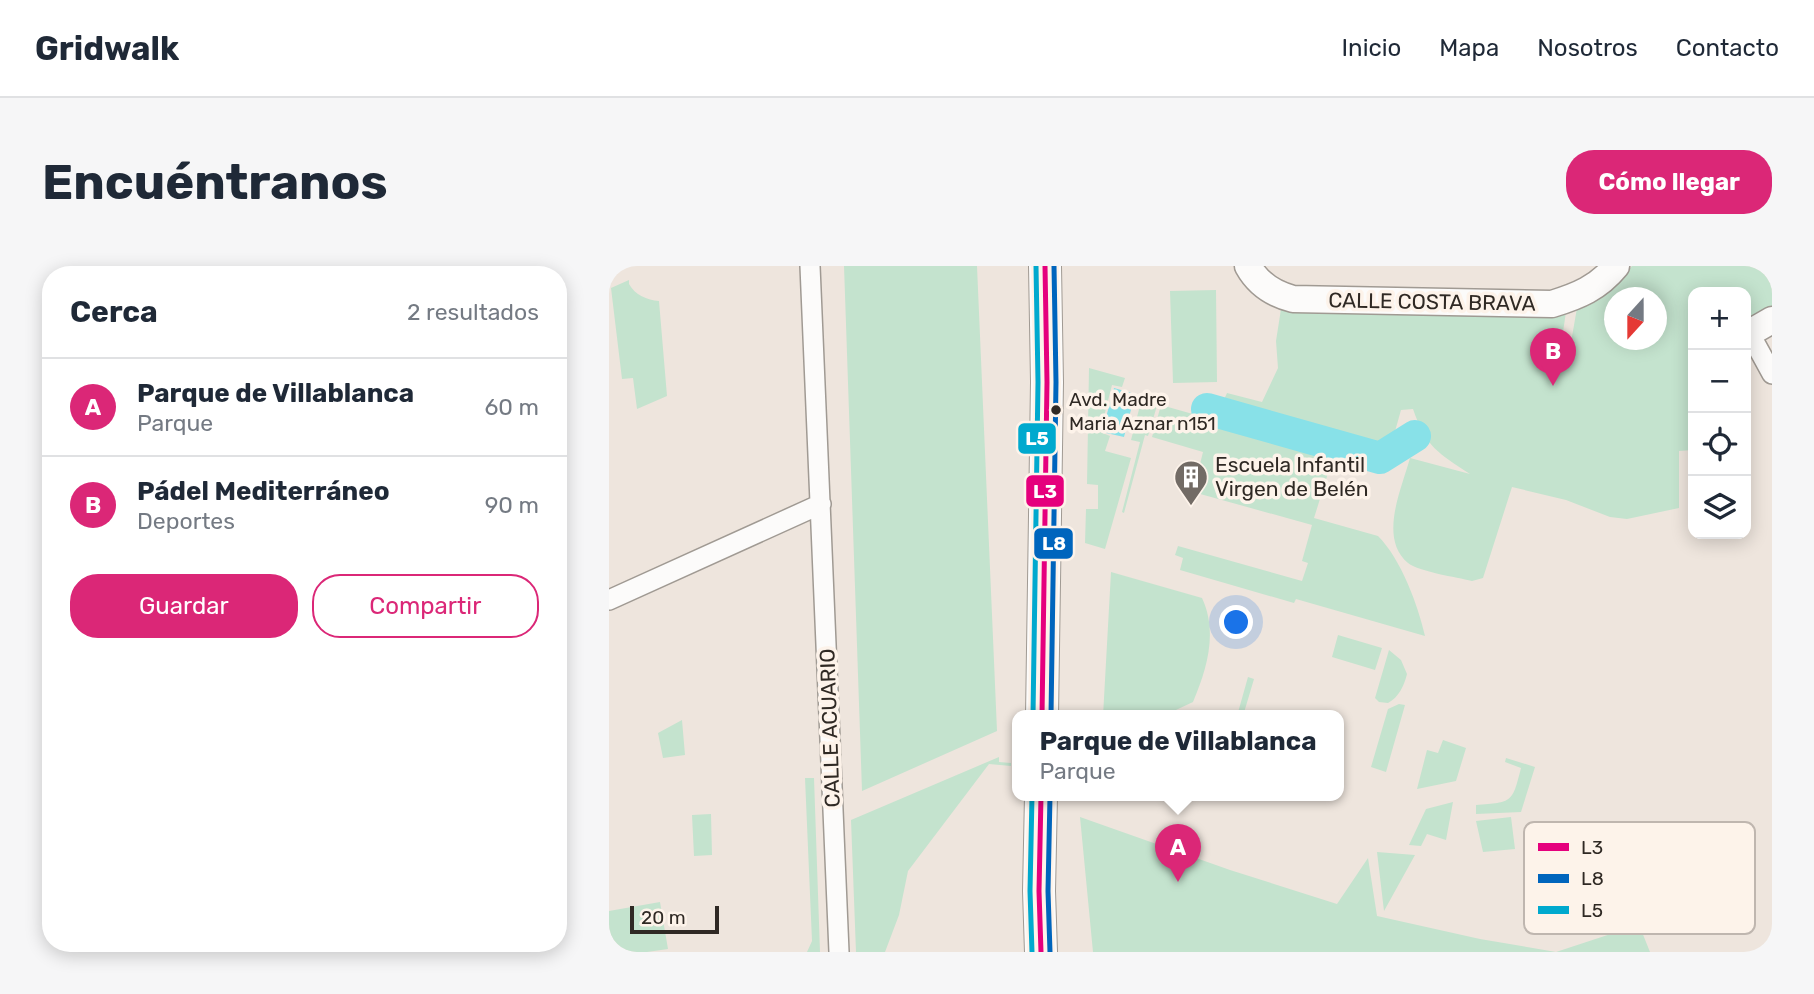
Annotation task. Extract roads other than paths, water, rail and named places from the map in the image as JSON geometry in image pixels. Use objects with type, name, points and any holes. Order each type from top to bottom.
[{"type":"street","name":"CALLE ACUARIO","points":[[810,266],[839,952]]},
{"type":"street","points":[[1042,710],[1048,382],[1045,266]]},
{"type":"street","name":"CALLE COSTA BRAVA","points":[[1248,266],[1260,283],[1269,290],[1293,299],[1552,304],[1587,291],[1604,281],[1616,266]]},
{"type":"street","points":[[1756,329],[1772,374]]},
{"type":"street","points":[[609,600],[821,504]]},
{"type":"street","points":[[1041,801],[1038,891],[1041,952]]},
{"type":"water","points":[[1114,388],[1135,394],[1124,437],[1102,432]]},
{"type":"waterway","points":[[1207,409],[1380,458],[1415,436]]},
{"type":"place","name":"Pádel Mediterráneo","points":[[1553,386]]},
{"type":"place","name":"Avd. Madre Maria Aznar n151","points":[[1056,410]]},
{"type":"place","name":"Escuela Infantil Virgen de Belén","points":[[1191,507]]},
{"type":"place","name":"Parque de Villablanca","points":[[1178,882]]}]
